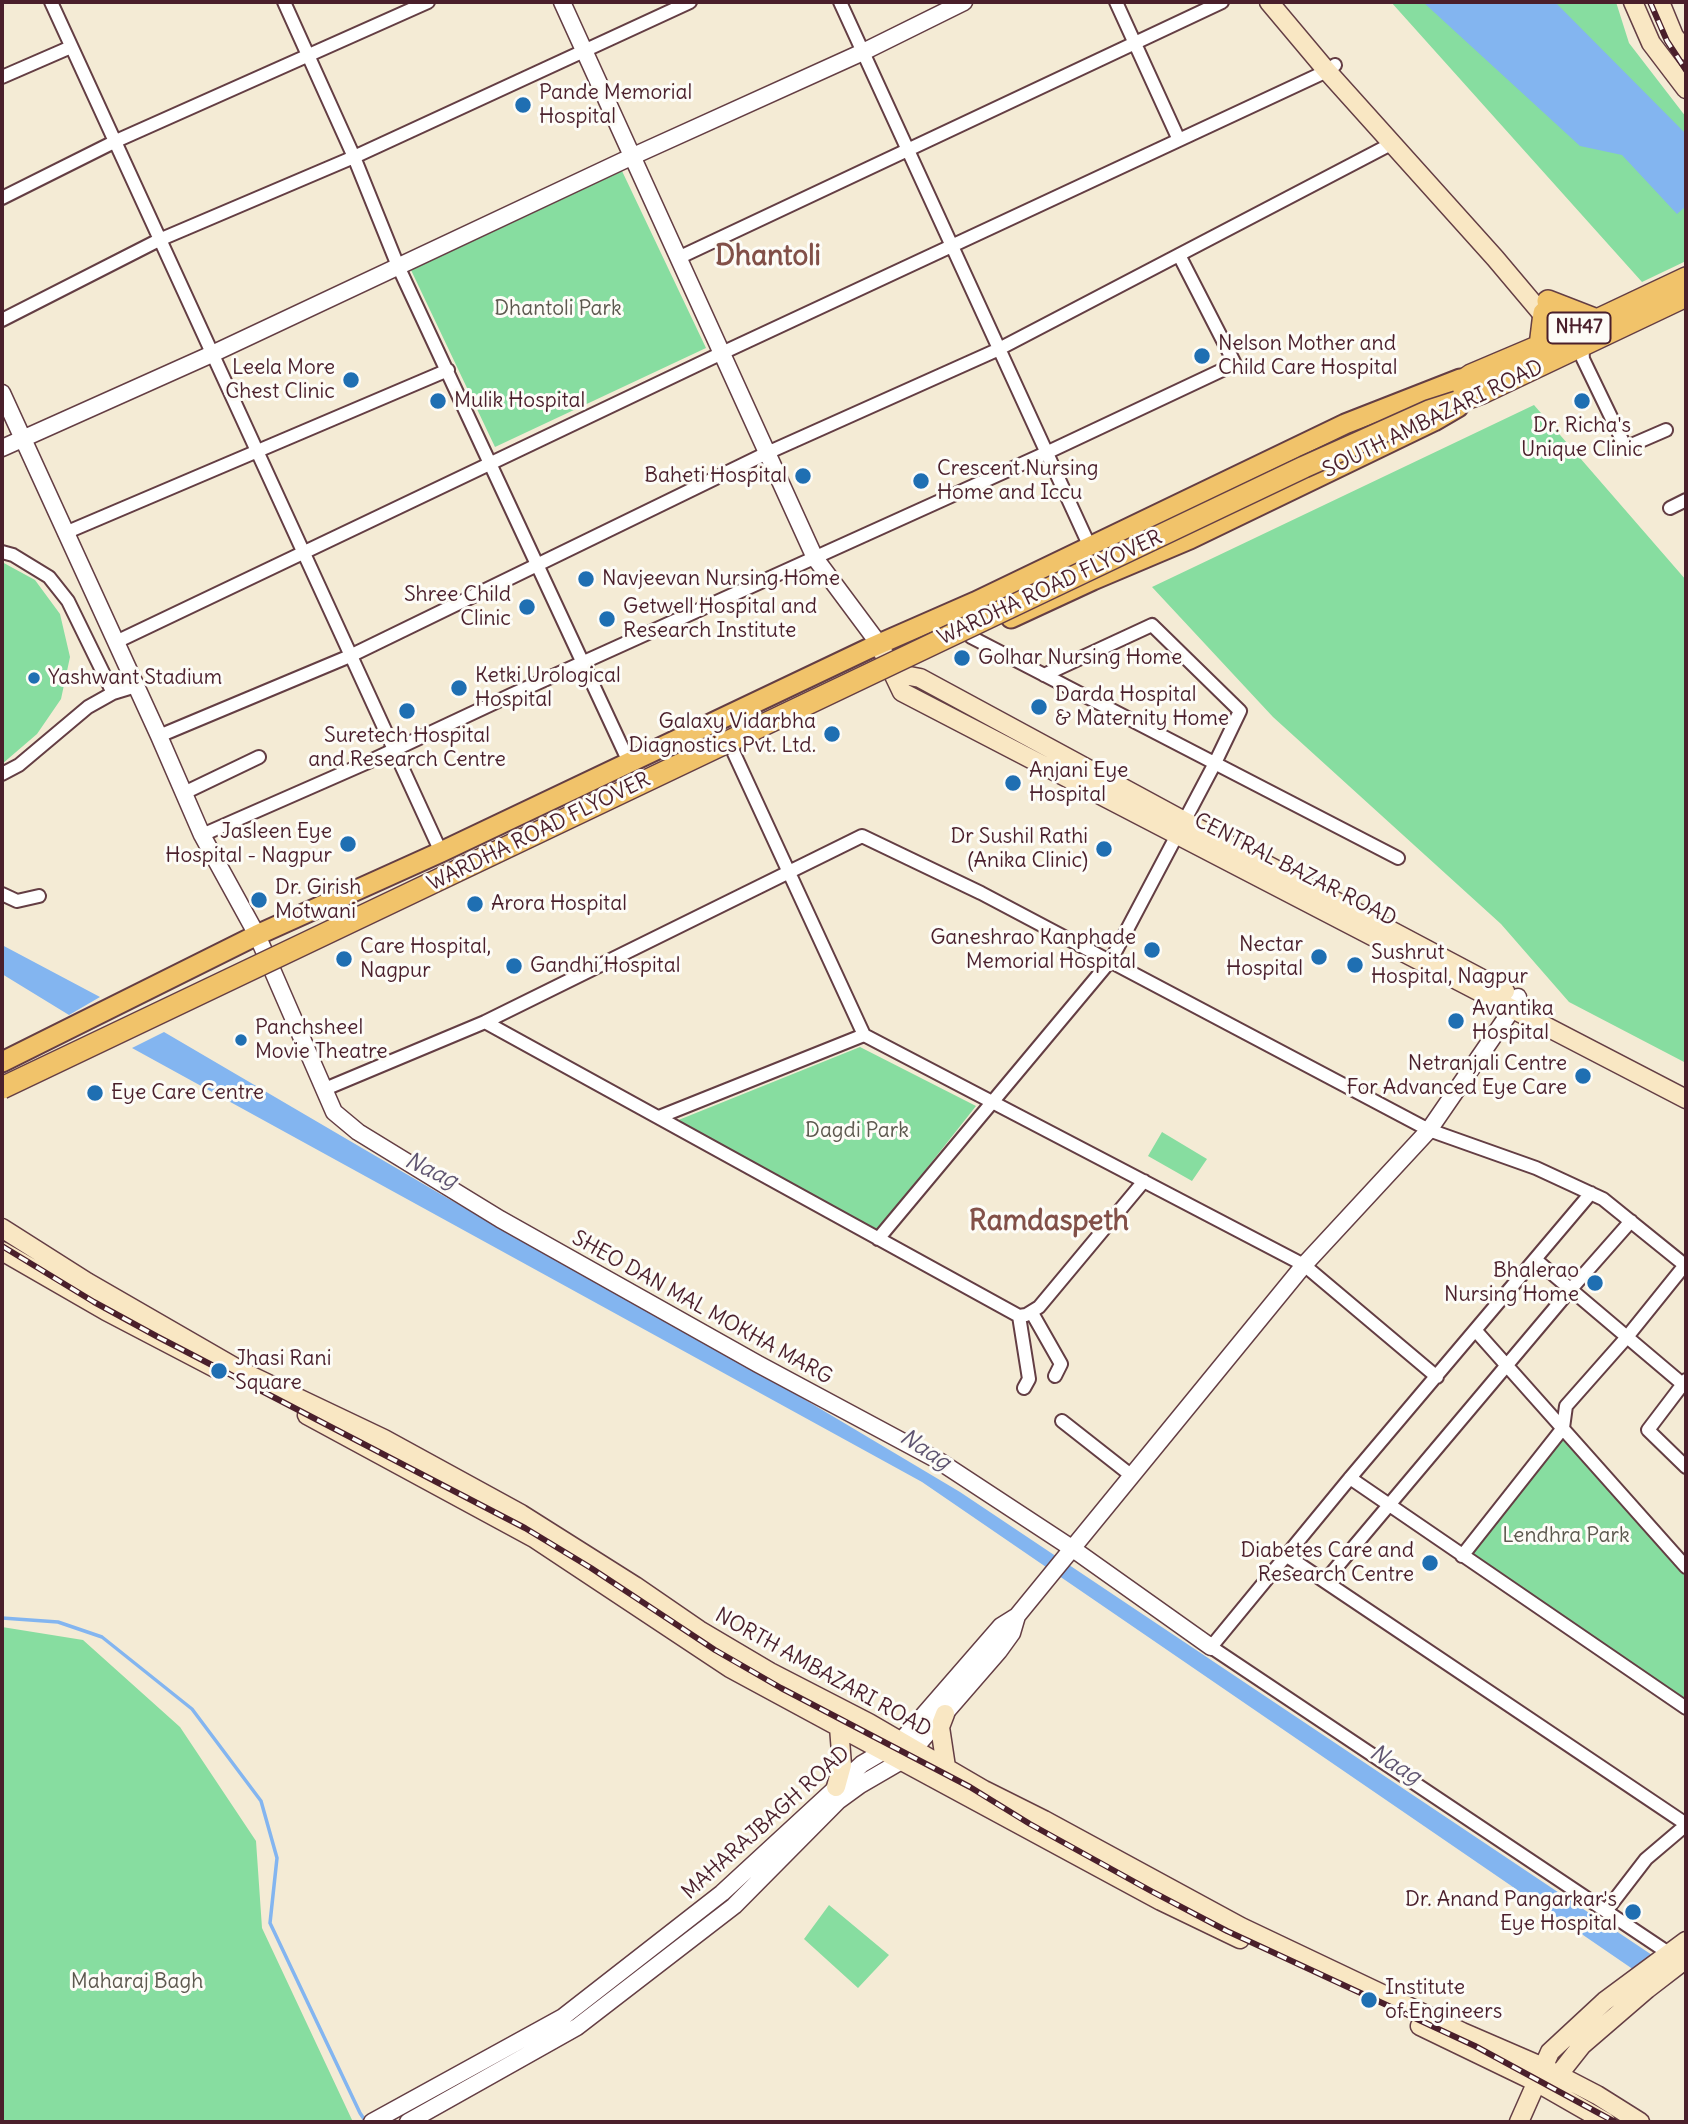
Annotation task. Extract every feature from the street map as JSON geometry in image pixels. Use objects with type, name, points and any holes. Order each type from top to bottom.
[{"type":"highway","name":"NH47","points":[[1451,398],[1540,346],[1575,344],[1597,320],[1686,278]]},
{"type":"highway","name":"SOUTH AMBAZARI ROAD","points":[[1476,384],[1686,297]]},
{"type":"highway","points":[[1540,346],[1546,307],[1597,320]]},
{"type":"highway","name":"WARDHA ROAD FLYOVER","points":[[2,1076],[226,967],[519,833],[1166,523],[1451,398]]},
{"type":"highway","name":"WARDHA ROAD FLYOVER","points":[[2,1088],[1304,467],[1429,411],[1451,398]]},
{"type":"main road","points":[[1269,2],[1546,307],[1575,344]]},
{"type":"main road","points":[[1283,2],[1391,144],[1546,307]]},
{"type":"main road","points":[[1633,2],[1651,43],[1686,89]]},
{"type":"main road","points":[[1660,2],[1674,36],[1686,51]]},
{"type":"main road","points":[[2,1062],[257,935],[441,852],[1345,424],[1476,384]]},
{"type":"main road","name":"SOUTH AMBAZARI ROAD","points":[[2,1098],[732,749],[1093,580],[1190,539],[1434,421],[1476,384]]},
{"type":"main road","points":[[879,644],[894,673]]},
{"type":"main road","name":"CENTRAL BAZAR ROAD","points":[[894,673],[920,678],[1181,828],[1515,1003],[1686,1099]]},
{"type":"main road","name":"CENTRAL BAZAR ROAD","points":[[1515,1003],[1686,1086]]},
{"type":"main road","name":"NORTH AMBAZARI ROAD","points":[[2,1228],[110,1304],[534,1538],[730,1668],[885,1751],[906,1750],[946,1767],[984,1790],[1241,1927],[1546,2078],[1606,2122]]},
{"type":"main road","name":"NORTH AMBAZARI ROAD","points":[[2,1251],[243,1372],[384,1439],[521,1514],[711,1637],[1161,1901],[1546,2078],[1597,2095],[1640,2122]]},
{"type":"main road","points":[[945,1714],[940,1727],[946,1767]]},
{"type":"main road","points":[[836,1787],[842,1765],[839,1727]]},
{"type":"main road","points":[[1530,2122],[1546,2078],[1550,2052],[1605,2001],[1681,1960],[1686,1941]]},
{"type":"main road","points":[[1519,2122],[1546,2078]]},
{"type":"street","points":[[51,2],[441,852]]},
{"type":"street","points":[[284,2],[354,157],[398,267],[629,762]]},
{"type":"street","points":[[2,198],[116,141],[428,2]]},
{"type":"street","points":[[562,2],[815,558],[879,644]]},
{"type":"street","points":[[2,320],[159,240],[354,157],[690,2]]},
{"type":"street","points":[[840,2],[1090,547]]},
{"type":"street","points":[[2,447],[212,354],[631,157],[863,52],[964,2]]},
{"type":"street","points":[[1116,2],[1179,140]]},
{"type":"street","points":[[678,258],[1222,2]]},
{"type":"street","points":[[2,77],[71,47]]},
{"type":"street","points":[[116,642],[722,353],[1331,68]]},
{"type":"street","points":[[159,736],[350,656],[767,453],[998,349],[1391,144]]},
{"type":"street","points":[[202,835],[1046,453],[1235,364],[1179,255]]},
{"type":"street","points":[[1575,344],[1624,444],[1629,446],[1666,430]]},
{"type":"street","points":[[65,533],[448,370]]},
{"type":"street","name":"SHEO DAN MAL MOKHA MARG","points":[[2,393],[202,835],[257,935],[334,1112],[358,1132],[438,1181],[704,1333],[939,1461],[1073,1549],[1211,1647]]},
{"type":"street","points":[[1670,508],[1686,500]]},
{"type":"street","points":[[2,552],[13,555],[49,577],[68,601],[113,693]]},
{"type":"street","points":[[878,1239],[1111,960],[1240,711],[1152,625],[1044,675]]},
{"type":"street","points":[[971,637],[1398,858]]},
{"type":"street","points":[[2,774],[19,765],[88,707],[113,693],[136,686]]},
{"type":"street","points":[[732,749],[864,1035],[1304,1265],[1437,1377]]},
{"type":"street","points":[[184,793],[259,757]]},
{"type":"street","points":[[325,1089],[485,1022],[862,836],[962,883],[1111,960],[1429,1130],[1536,1168],[1603,1199],[1686,1265],[1628,1337],[1566,1406],[1563,1429],[1462,1556]]},
{"type":"street","points":[[2,894],[17,901],[39,895]]},
{"type":"street","points":[[1017,1616],[1304,1265],[1429,1130],[1515,1003]]},
{"type":"street","points":[[485,1022],[878,1239],[1026,1314],[1061,1364],[1055,1377]]},
{"type":"street","points":[[659,1117],[864,1035]]},
{"type":"street","points":[[1024,1388],[1029,1378],[1026,1314],[1144,1181]]},
{"type":"street","points":[[1591,1193],[1211,1647],[1681,1960]]},
{"type":"street","points":[[1325,1581],[1570,1289],[1631,1221]]},
{"type":"street","points":[[1536,1260],[1685,1384],[1648,1430],[1686,1467]]},
{"type":"street","points":[[1476,1331],[1686,1566]]},
{"type":"street","points":[[1062,1421],[1132,1476]]},
{"type":"street","points":[[1350,1478],[1686,1709]]},
{"type":"street","points":[[1287,1556],[1686,1825],[1646,1859],[1606,1911]]},
{"type":"street","name":"MAHARAJBAGH ROAD","points":[[906,1750],[1001,1626],[1017,1616]]},
{"type":"street","name":"MAHARAJBAGH ROAD","points":[[408,2122],[578,2027],[734,1906],[838,1801],[906,1750],[945,1714],[999,1651],[1012,1633],[1017,1616]]},
{"type":"street","name":"MAHARAJBAGH ROAD","points":[[372,2122],[563,2017],[722,1894],[862,1764],[885,1751]]},
{"type":"green space","points":[[1391,2],[1616,2],[1629,43],[1686,117],[1686,261],[1642,282]]},
{"type":"green space","name":"Dhantoli Park","points":[[622,171],[706,348],[495,447],[411,270]]},
{"type":"green space","points":[[1534,405],[1686,580],[1686,1063],[1569,1002],[1501,924],[1273,717],[1152,587]]},
{"type":"green space","name":"Yashwant Stadium","points":[[2,562],[35,580],[60,614],[70,657],[61,699],[37,734],[2,764]]},
{"type":"green space","name":"Dagdi Park","points":[[860,1047],[976,1106],[878,1230],[676,1121]]},
{"type":"green space","points":[[1162,1132],[1207,1159],[1192,1181],[1148,1156]]},
{"type":"green space","name":"Lendhra Park","points":[[1563,1428],[1686,1567],[1686,1702],[1465,1551]]},
{"type":"green space","name":"Maharaj Bagh","points":[[2,1627],[83,1640],[180,1727],[256,1841],[262,1928],[353,2122],[2,2122]]},
{"type":"green space","points":[[829,1905],[889,1955],[858,1988],[804,1939]]},
{"type":"water","points":[[1423,2],[1555,2],[1686,134],[1686,206],[1677,214],[1622,155],[1580,146]]},
{"type":"water","points":[[2,945],[100,997],[69,1015],[2,974]]},
{"type":"water","points":[[164,1032],[449,1199],[740,1361],[960,1492],[1655,1957],[1637,1972],[922,1482],[132,1048]]},
{"type":"waterway","points":[[2,1618],[58,1622],[102,1637],[192,1709],[261,1801],[277,1858],[270,1923],[366,2122]]},
{"type":"railway","points":[[1650,2],[1667,41],[1686,70]]},
{"type":"railway","points":[[2,1246],[158,1337],[525,1528],[715,1650],[781,1688],[970,1787],[1030,1824],[1151,1891],[1227,1931],[1475,2046],[1615,2122]]},
{"type":"place","name":"Pande Memorial Hospital","points":[[523,105]]},
{"type":"place","name":"Nelson Mother and Child Care Hospital","points":[[1202,356]]},
{"type":"place","name":"Leela More Chest Clinic","points":[[351,380]]},
{"type":"place","name":"Mulik Hospital","points":[[438,401]]},
{"type":"place","name":"Dr. Richa's Unique Clinic","points":[[1582,401]]},
{"type":"place","name":"Baheti Hospital","points":[[803,476]]},
{"type":"place","name":"Crescent Nursing Home and Iccu","points":[[921,481]]},
{"type":"place","name":"Navjeevan Nursing Home","points":[[586,579]]},
{"type":"place","name":"Shree Child Clinic","points":[[527,607]]},
{"type":"place","name":"Getwell Hospital and Research Institute","points":[[607,619]]},
{"type":"place","name":"Golhar Nursing Home","points":[[962,658]]},
{"type":"place","name":"Yashwant Stadium","points":[[34,678]]},
{"type":"place","name":"Ketki Urological Hospital","points":[[459,688]]},
{"type":"place","name":"Darda Hospital & Maternity Home","points":[[1039,707]]},
{"type":"place","name":"Suretech Hospital and Research Centre","points":[[407,711]]},
{"type":"place","name":"Galaxy Vidarbha Diagnostics Pvt. Ltd.","points":[[832,734]]},
{"type":"place","name":"Anjani Eye Hospital","points":[[1013,783]]},
{"type":"place","name":"Jasleen Eye Hospital - Nagpur","points":[[348,844]]},
{"type":"place","name":"Dr Sushil Rathi (Anika Clinic)","points":[[1104,849]]},
{"type":"place","name":"Dr. Girish Motwani","points":[[259,900]]},
{"type":"place","name":"Arora Hospital","points":[[475,904]]},
{"type":"place","name":"Ganeshrao Kanphade Memorial Hospital","points":[[1152,950]]},
{"type":"place","name":"Nectar Hospital","points":[[1319,957]]},
{"type":"place","name":"Care Hospital, Nagpur","points":[[344,959]]},
{"type":"place","name":"Sushrut Hospital, Nagpur","points":[[1355,965]]},
{"type":"place","name":"Gandhi Hospital","points":[[514,966]]},
{"type":"place","name":"Avantika Hospital","points":[[1456,1021]]},
{"type":"place","name":"Panchsheel Movie Theatre","points":[[241,1040]]},
{"type":"place","name":"Netranjali Centre For Advanced Eye Care","points":[[1583,1076]]},
{"type":"place","name":"Eye Care Centre","points":[[95,1093]]},
{"type":"place","name":"Bhalerao Nursing Home","points":[[1595,1283]]},
{"type":"place","name":"Jhasi Rani Square","points":[[219,1371]]},
{"type":"place","name":"Diabetes Care and Research Centre","points":[[1430,1563]]},
{"type":"place","name":"Dr. Anand Pangarkar's Eye Hospital","points":[[1633,1912]]},
{"type":"place","name":"Institute of Engineers","points":[[1369,2000]]},
{"type":"district","name":"Dhantoli","points":[[768,257]]},
{"type":"district","name":"Ramdaspeth","points":[[1049,1222]]},
{"type":"water label","name":"Naag","points":[[431,1171]]},
{"type":"water label","name":"Naag","points":[[925,1450]]},
{"type":"water label","name":"Naag","points":[[1395,1765]]}]
